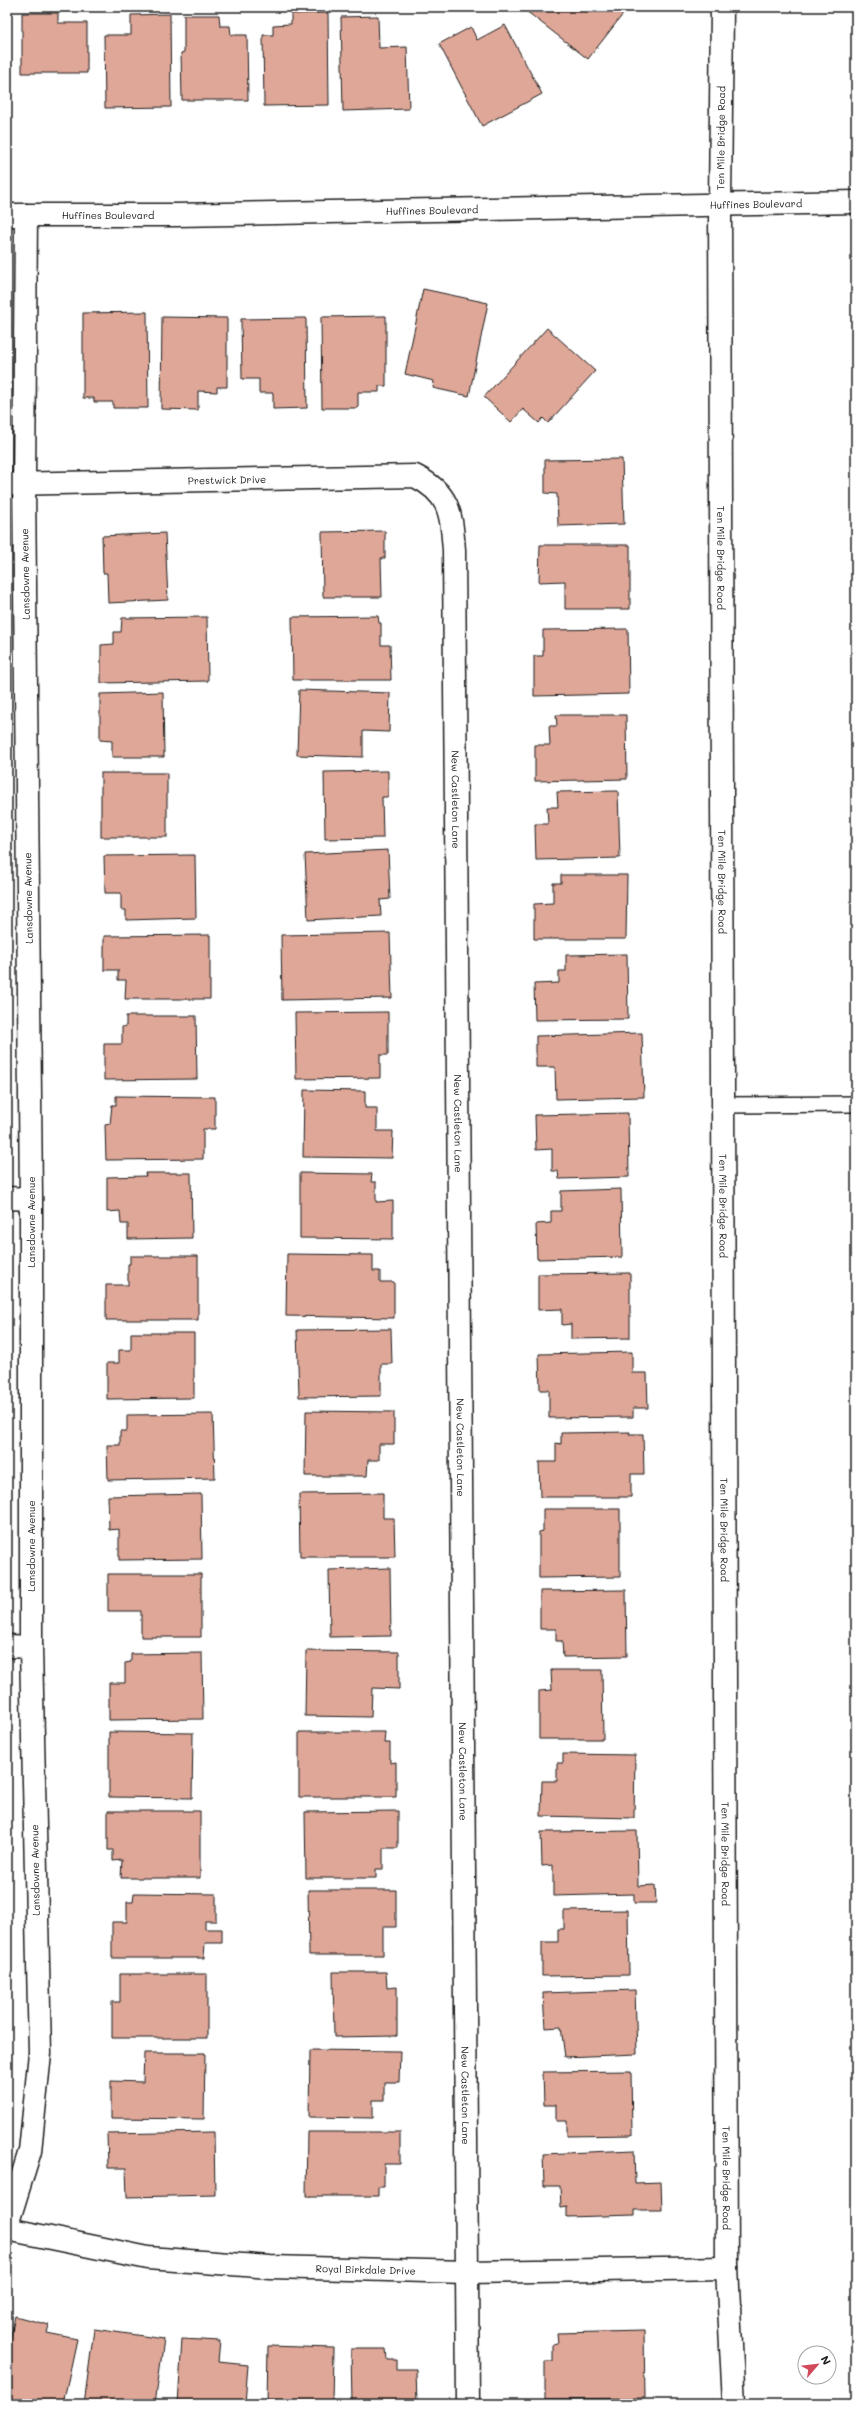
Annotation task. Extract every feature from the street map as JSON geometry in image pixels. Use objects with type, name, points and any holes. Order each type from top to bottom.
[{"type":"street","name":"Ten Mile Bridge Road","points":[[722,7],[720,204],[727,2268],[734,2404]]},
{"type":"street","name":"Huffines Boulevard","points":[[17,215],[176,215],[856,202]]},
{"type":"street","name":"Lansdowne Avenue","points":[[7,2225],[30,2151],[40,2053],[30,1647],[31,1199],[16,484],[17,215]]},
{"type":"street","name":"Prestwick Drive","points":[[16,484],[415,476],[428,482],[441,493]]},
{"type":"street","name":"New Castleton Lane","points":[[441,493],[448,507],[454,550],[468,2404]]},
{"type":"street","points":[[7,1198],[31,1199]]},
{"type":"street","points":[[7,1646],[30,1647]]},
{"type":"street","name":"Royal Birkdale Drive","points":[[7,2229],[148,2258],[270,2267],[467,2272],[727,2268]]},
{"type":"lane","points":[[722,1105],[856,1104]]},
{"type":"building","points":[[521,7],[625,7],[627,9],[588,59]]},
{"type":"building","points":[[22,13],[58,13],[58,23],[87,23],[87,73],[22,73]]},
{"type":"building","points":[[328,13],[329,105],[264,106],[263,35],[273,35],[273,25],[291,24],[291,14]]},
{"type":"building","points":[[170,14],[171,107],[105,108],[104,35],[131,35],[131,15]]},
{"type":"building","points":[[7,15],[9,15],[10,111],[7,111]]},
{"type":"building","points":[[184,15],[219,15],[220,26],[230,26],[231,35],[247,35],[248,100],[182,100],[181,53],[184,52]]},
{"type":"building","points":[[378,16],[379,48],[407,47],[409,109],[343,111],[341,17]]},
{"type":"building","points":[[505,25],[542,94],[482,126],[439,44],[471,27],[477,40]]},
{"type":"building","points":[[423,289],[488,303],[469,396],[433,388],[434,381],[405,374]]},
{"type":"building","points":[[147,312],[148,408],[113,408],[113,402],[94,402],[94,398],[83,398],[83,313]]},
{"type":"building","points":[[386,316],[386,386],[379,386],[379,392],[358,392],[358,408],[322,408],[321,317]]},
{"type":"building","points":[[162,317],[227,318],[227,387],[217,387],[217,392],[198,391],[198,410],[161,409]]},
{"type":"building","points":[[306,318],[307,408],[273,409],[273,393],[259,393],[259,379],[242,379],[241,319]]},
{"type":"building","points":[[547,328],[595,371],[548,423],[543,418],[539,423],[523,409],[511,422],[484,397]]},
{"type":"building","points":[[622,459],[624,524],[558,526],[557,494],[545,493],[545,460]]},
{"type":"building","points":[[385,531],[385,558],[381,558],[382,597],[323,597],[322,532]]},
{"type":"building","points":[[165,533],[168,600],[108,603],[107,573],[103,573],[102,536]]},
{"type":"building","points":[[540,545],[630,545],[630,609],[565,609],[565,581],[539,582]]},
{"type":"building","points":[[378,616],[379,623],[381,623],[381,645],[390,645],[391,680],[293,680],[292,617]]},
{"type":"building","points":[[207,617],[208,681],[101,683],[101,645],[114,644],[114,632],[121,632],[122,618]]},
{"type":"building","points":[[628,629],[629,694],[534,696],[534,656],[543,656],[543,630]]},
{"type":"building","points":[[299,690],[390,693],[389,732],[363,731],[363,757],[297,755]]},
{"type":"building","points":[[163,692],[164,757],[112,757],[112,741],[100,740],[100,694]]},
{"type":"building","points":[[556,715],[626,715],[627,779],[535,781],[535,745],[550,745],[549,726],[557,726]]},
{"type":"building","points":[[388,771],[388,797],[382,797],[383,838],[325,839],[324,772]]},
{"type":"building","points":[[101,773],[167,773],[167,837],[101,837]]},
{"type":"building","points":[[618,791],[620,858],[536,860],[535,824],[548,824],[547,807],[558,807],[557,792]]},
{"type":"building","points":[[388,850],[390,899],[380,900],[381,916],[308,920],[305,854]]},
{"type":"building","points":[[195,855],[196,918],[126,920],[126,910],[121,910],[121,893],[105,893],[104,856]]},
{"type":"building","points":[[561,875],[627,875],[626,939],[534,939],[534,904],[553,903],[553,883],[561,883]]},
{"type":"building","points":[[390,933],[392,998],[282,1000],[281,935]]},
{"type":"building","points":[[210,935],[210,999],[125,999],[126,980],[118,980],[118,970],[104,970],[104,936]]},
{"type":"building","points":[[627,954],[628,1019],[535,1020],[534,984],[559,983],[559,971],[566,971],[566,955]]},
{"type":"building","points":[[388,1012],[388,1055],[380,1055],[380,1078],[296,1079],[295,1013]]},
{"type":"building","points":[[126,1016],[196,1016],[197,1079],[104,1080],[104,1044],[122,1044],[122,1027],[126,1026]]},
{"type":"building","points":[[642,1033],[644,1097],[556,1099],[555,1067],[536,1067],[536,1036]]},
{"type":"building","points":[[304,1090],[365,1091],[365,1108],[377,1108],[377,1131],[393,1131],[392,1158],[303,1157]]},
{"type":"building","points":[[116,1096],[215,1097],[215,1129],[203,1129],[203,1159],[106,1160],[105,1125],[110,1124],[112,1105],[116,1105]]},
{"type":"building","points":[[628,1113],[629,1177],[559,1179],[558,1171],[552,1171],[552,1149],[536,1150],[535,1115]]},
{"type":"building","points":[[145,1173],[191,1173],[192,1238],[128,1239],[128,1224],[121,1224],[120,1211],[107,1212],[107,1177],[146,1176]]},
{"type":"building","points":[[300,1173],[372,1174],[371,1182],[376,1182],[376,1202],[393,1201],[393,1239],[300,1238]]},
{"type":"building","points":[[621,1189],[622,1257],[537,1259],[536,1224],[551,1223],[551,1211],[561,1211],[561,1191]]},
{"type":"building","points":[[287,1254],[373,1255],[373,1271],[380,1271],[380,1282],[394,1282],[394,1318],[286,1316]]},
{"type":"building","points":[[130,1256],[198,1256],[198,1320],[106,1320],[106,1285],[128,1285],[128,1264],[130,1264]]},
{"type":"building","points":[[630,1273],[630,1338],[571,1339],[571,1324],[562,1325],[562,1309],[538,1310],[538,1274]]},
{"type":"building","points":[[391,1329],[392,1364],[381,1364],[381,1396],[299,1397],[297,1330]]},
{"type":"building","points":[[131,1333],[194,1333],[194,1398],[107,1399],[107,1363],[119,1363],[119,1350],[131,1350]]},
{"type":"building","points":[[632,1352],[632,1373],[647,1373],[648,1408],[633,1408],[633,1417],[549,1418],[549,1390],[540,1390],[539,1354]]},
{"type":"building","points":[[306,1411],[394,1412],[394,1444],[379,1444],[379,1460],[368,1460],[367,1476],[305,1476]]},
{"type":"building","points":[[213,1414],[215,1478],[108,1480],[107,1445],[120,1445],[120,1431],[127,1431],[127,1415]]},
{"type":"building","points":[[630,1432],[629,1434],[643,1434],[644,1474],[631,1474],[631,1497],[540,1497],[539,1462],[556,1462],[556,1443],[561,1444],[561,1433]]},
{"type":"building","points":[[383,1493],[383,1518],[394,1518],[395,1557],[300,1557],[299,1494]]},
{"type":"building","points":[[201,1494],[202,1559],[119,1560],[119,1529],[109,1530],[108,1496]]},
{"type":"building","points":[[543,1509],[620,1509],[620,1577],[539,1578],[539,1532],[543,1531]]},
{"type":"building","points":[[390,1568],[391,1636],[330,1637],[329,1570]]},
{"type":"building","points":[[108,1574],[201,1574],[201,1637],[141,1637],[141,1611],[108,1611]]},
{"type":"building","points":[[626,1590],[627,1656],[563,1657],[562,1641],[556,1641],[556,1629],[540,1629],[540,1591]]},
{"type":"building","points":[[306,1651],[399,1652],[399,1689],[372,1688],[371,1717],[305,1716]]},
{"type":"building","points":[[202,1653],[203,1719],[109,1720],[109,1683],[125,1683],[125,1663],[131,1662],[131,1654]]},
{"type":"building","points":[[551,1670],[602,1670],[603,1739],[539,1739],[539,1691],[552,1690]]},
{"type":"building","points":[[109,1732],[193,1733],[192,1798],[109,1797]]},
{"type":"building","points":[[299,1732],[385,1732],[384,1743],[390,1743],[390,1763],[396,1762],[396,1797],[299,1797]]},
{"type":"building","points":[[563,1754],[635,1755],[634,1818],[541,1816],[542,1781],[557,1781],[557,1763],[563,1763]]},
{"type":"building","points":[[108,1811],[200,1811],[200,1878],[121,1878],[122,1860],[113,1861],[113,1850],[108,1850]]},
{"type":"building","points":[[398,1811],[398,1848],[383,1848],[383,1869],[376,1869],[376,1878],[306,1878],[305,1812]]},
{"type":"building","points":[[637,1831],[638,1886],[655,1885],[656,1903],[634,1903],[634,1894],[553,1896],[553,1865],[542,1866],[541,1832]]},
{"type":"building","points":[[308,1890],[396,1890],[396,1927],[383,1927],[383,1955],[309,1955]]},
{"type":"building","points":[[134,1893],[216,1894],[216,1921],[205,1921],[205,1929],[222,1929],[222,1943],[205,1943],[204,1958],[112,1958],[112,1922],[127,1922],[127,1902],[133,1902]]},
{"type":"building","points":[[628,1910],[629,1975],[542,1976],[542,1942],[558,1942],[558,1929],[564,1929],[564,1911]]},
{"type":"building","points":[[333,1972],[386,1972],[387,1988],[397,1987],[397,2036],[334,2037]]},
{"type":"building","points":[[120,1974],[207,1974],[207,2038],[112,2038],[112,2002],[120,2002]]},
{"type":"building","points":[[635,1990],[637,2054],[565,2057],[561,2027],[545,2028],[543,1993]]},
{"type":"building","points":[[310,2050],[400,2051],[399,2082],[384,2082],[384,2100],[373,2100],[373,2118],[309,2117]]},
{"type":"building","points":[[144,2053],[205,2053],[204,2119],[111,2118],[111,2081],[143,2082]]},
{"type":"building","points":[[631,2071],[632,2135],[567,2136],[567,2121],[556,2121],[556,2105],[544,2105],[543,2072]]},
{"type":"building","points":[[214,2132],[215,2195],[127,2197],[126,2168],[108,2168],[107,2134]]},
{"type":"building","points":[[307,2132],[400,2132],[400,2164],[384,2164],[384,2187],[378,2187],[378,2196],[306,2196]]},
{"type":"building","points":[[634,2150],[635,2183],[661,2182],[662,2210],[635,2210],[635,2215],[567,2217],[567,2207],[561,2208],[560,2186],[544,2186],[543,2154]]},
{"type":"building","points":[[15,2316],[49,2325],[47,2333],[77,2339],[63,2404],[7,2404],[7,2356]]},
{"type":"building","points":[[94,2329],[164,2339],[155,2404],[84,2404]]},
{"type":"building","points":[[644,2331],[645,2398],[545,2399],[545,2361],[553,2361],[553,2344],[558,2343],[557,2333]]},
{"type":"building","points":[[182,2339],[220,2341],[218,2362],[248,2365],[245,2404],[178,2404]]},
{"type":"building","points":[[268,2346],[333,2348],[332,2404],[267,2404]]},
{"type":"building","points":[[351,2349],[386,2349],[387,2360],[397,2360],[397,2369],[416,2369],[417,2404],[352,2404]]}]
